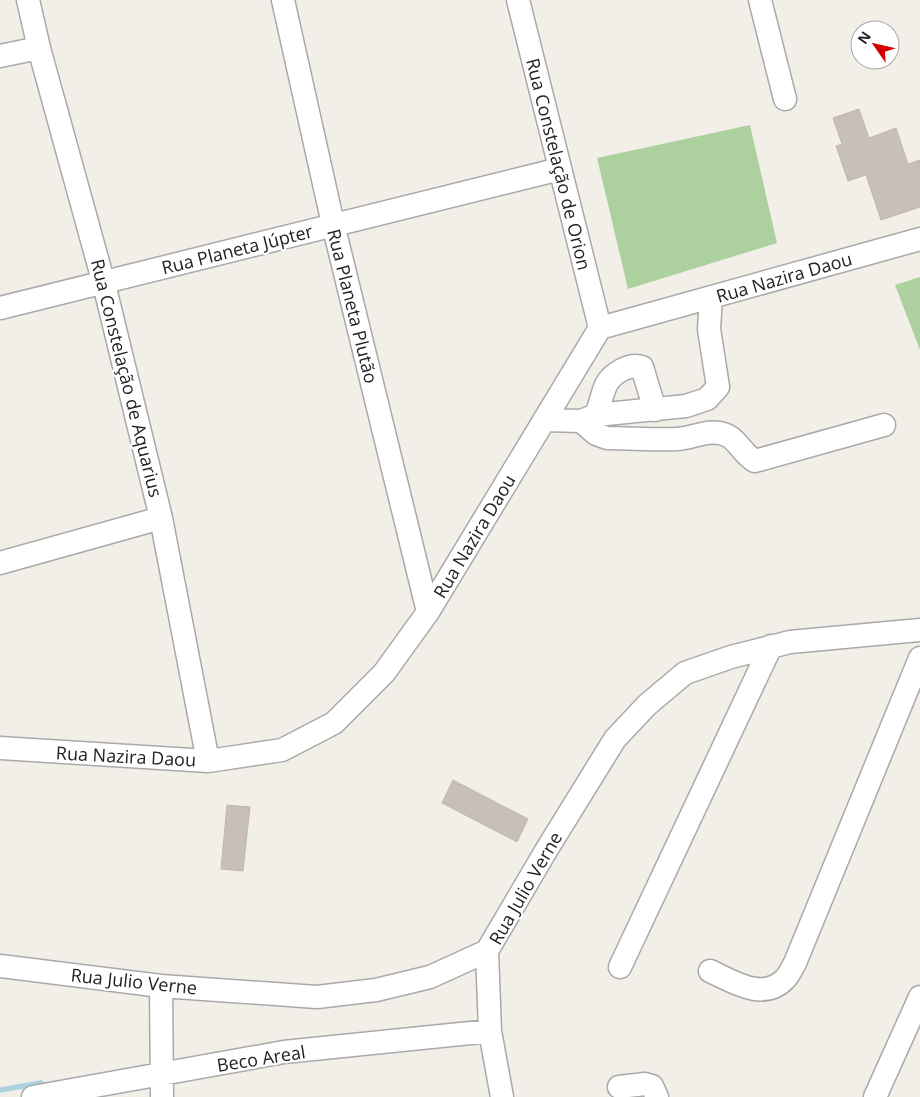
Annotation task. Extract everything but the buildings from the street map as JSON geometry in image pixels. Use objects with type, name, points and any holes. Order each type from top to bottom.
[{"type":"street","name":"Rua Constelação de Aquarius","points":[[28,0],[39,48],[104,284],[161,518],[208,761]]},
{"type":"street","name":"Rua Planeta Plutão","points":[[283,0],[333,224],[428,612]]},
{"type":"street","name":"Rua Constelação de Orion","points":[[518,0],[600,328]]},
{"type":"street","points":[[760,0],[785,99]]},
{"type":"street","points":[[0,56],[39,48]]},
{"type":"street","name":"Rua Planeta Júpter","points":[[0,308],[104,284],[333,224],[560,169]]},
{"type":"street","name":"Rua Nazira Daou","points":[[0,748],[208,761],[282,750],[334,723],[384,672],[428,612],[600,328],[920,239]]},
{"type":"street","points":[[544,420],[588,418],[698,404],[714,393],[718,387],[709,329],[711,297]]},
{"type":"street","points":[[588,418],[606,384],[622,369],[631,366],[642,367],[655,410]]},
{"type":"street","points":[[588,418],[596,434],[607,438],[678,439],[716,433],[730,436],[749,458],[755,461],[884,424]]},
{"type":"street","points":[[0,564],[161,518]]},
{"type":"street","name":"Rua Julio Verne","points":[[0,966],[161,986],[317,996],[376,990],[430,977],[487,951],[547,849],[615,740],[647,704],[685,673],[771,646],[790,642],[920,630]]},
{"type":"street","points":[[620,967],[771,646]]},
{"type":"street","points":[[710,971],[758,991],[772,988],[785,980],[795,963],[920,658]]},
{"type":"street","points":[[487,951],[490,1031],[502,1097]]},
{"type":"street","points":[[161,986],[162,1086]]},
{"type":"street","points":[[875,1097],[920,997]]},
{"type":"street","name":"Beco Areal","points":[[45,1096],[162,1086],[284,1052],[490,1031]]},
{"type":"street","points":[[619,1086],[644,1084],[652,1086],[657,1097]]},
{"type":"green space","points":[[750,125],[777,243],[628,289],[597,158]]},
{"type":"green space","points":[[920,277],[920,350],[895,285]]},
{"type":"waterway","points":[[0,1090],[41,1083]]}]
